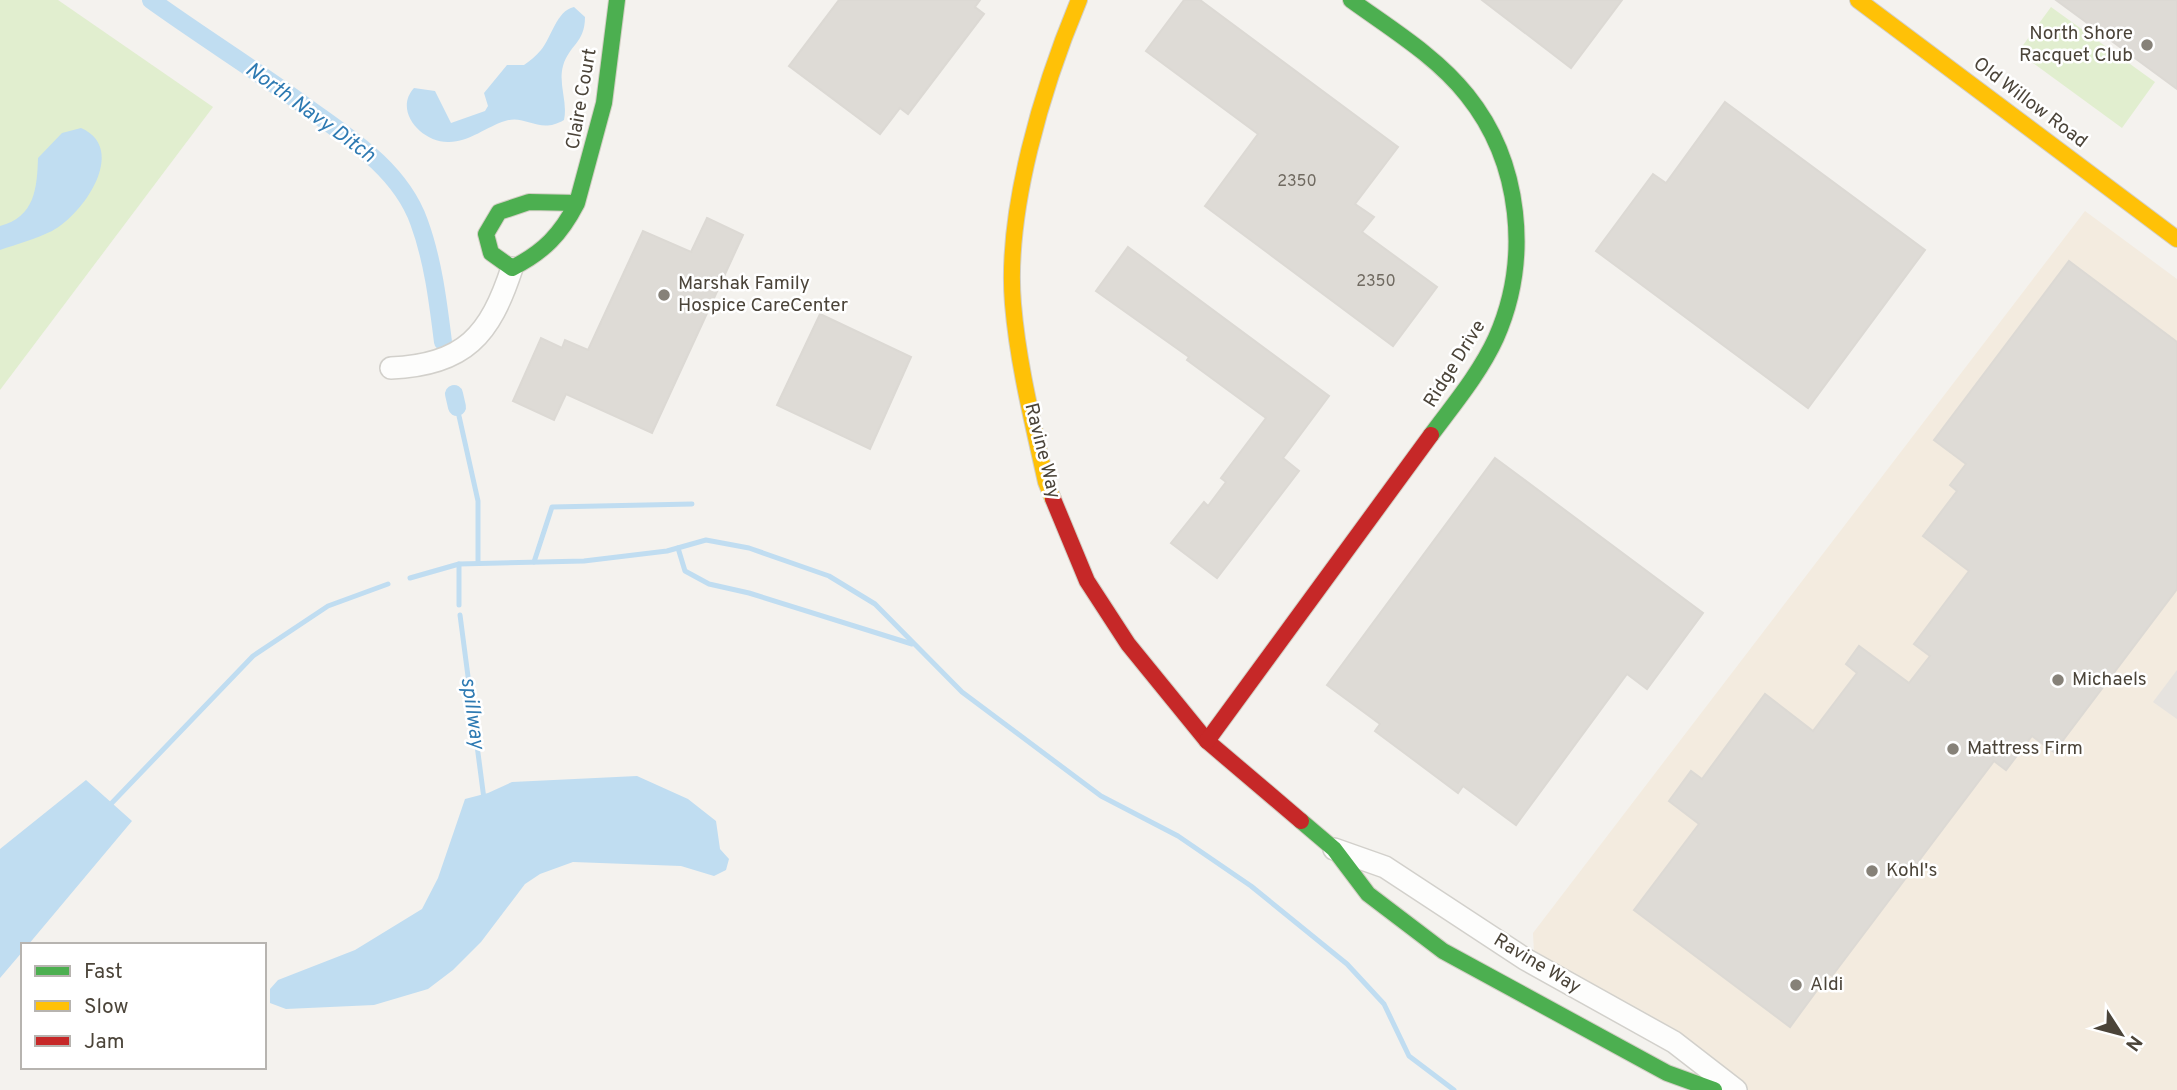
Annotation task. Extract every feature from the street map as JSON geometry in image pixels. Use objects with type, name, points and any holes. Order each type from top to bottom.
[{"type":"street","name":"Claire Court","points":[[512,268],[536,257],[559,238],[577,203],[596,151],[608,94],[617,0]]},
{"type":"street","name":"Ravine Way","points":[[1079,0],[1055,60],[1022,187],[1016,226],[1013,302],[1022,370],[1046,482],[1087,581],[1128,644],[1207,741],[1334,849],[1368,894],[1443,951],[1667,1073],[1714,1090]]},
{"type":"street","name":"Ridge Drive","points":[[1207,741],[1479,370],[1506,320],[1517,274],[1518,239],[1511,182],[1495,137],[1466,95],[1438,68],[1351,0]]},
{"type":"street","name":"Old Willow Road","points":[[1858,0],[2177,239]]},
{"type":"street","points":[[391,368],[419,367],[467,349],[500,304],[512,268],[491,253],[486,234],[499,212],[529,202],[577,203]]},
{"type":"street","name":"Ravine Way","points":[[1334,849],[1385,867],[1525,959],[1674,1042],[1736,1090]]},
{"type":"shaded area","points":[[2085,211],[2177,279],[2177,1090],[1747,1090],[1679,1034],[1534,954],[1533,933]]},
{"type":"shaded area","points":[[2177,670],[2177,719],[2153,702]]},
{"type":"green space","points":[[0,0],[58,0],[213,107],[0,390]]},
{"type":"green space","points":[[2051,7],[2155,82],[2122,128],[2018,52]]},
{"type":"water","points":[[574,7],[585,17],[580,38],[563,66],[564,120],[547,125],[520,120],[505,121],[464,139],[449,142],[429,137],[414,124],[407,106],[408,97],[414,88],[435,91],[451,123],[485,111],[488,106],[484,93],[507,65],[524,65],[533,58],[545,45],[563,14]]},
{"type":"water","points":[[81,128],[95,138],[101,151],[101,166],[87,197],[64,223],[52,231],[0,250],[0,226],[21,216],[32,200],[37,180],[38,158],[62,133]]},
{"type":"water","points":[[637,776],[688,799],[716,821],[720,849],[729,859],[726,870],[714,876],[681,866],[573,862],[540,874],[525,884],[481,942],[453,970],[428,989],[374,1005],[286,1009],[270,1003],[270,989],[278,980],[355,950],[422,909],[438,878],[465,799],[488,793],[512,782]]},
{"type":"water","points":[[86,780],[132,821],[30,943],[21,943],[21,953],[0,978],[0,849]]},
{"type":"building","points":[[839,0],[980,0],[975,7],[984,14],[908,114],[900,108],[880,134],[789,66]]},
{"type":"building","points":[[1184,0],[1200,0],[1398,147],[1355,204],[1374,217],[1362,232],[1437,287],[1393,346],[1205,206],[1258,134],[1146,51]]},
{"type":"building","points":[[1482,0],[1622,0],[1571,68]]},
{"type":"building","name":"North Shore Racquet Club","points":[[2056,0],[2177,0],[2177,89]]},
{"type":"building","points":[[1725,102],[1925,250],[1808,408],[1596,251],[1653,174],[1666,183]]},
{"type":"building","name":"Marshak Family Hospice CareCenter","points":[[707,218],[743,235],[652,433],[566,394],[554,420],[513,401],[541,338],[562,348],[565,340],[588,350],[643,231],[691,252]]},
{"type":"building","points":[[1128,247],[1329,396],[1283,458],[1299,471],[1217,578],[1171,543],[1204,502],[1208,506],[1226,482],[1221,478],[1266,418],[1187,360],[1189,357],[1096,291]]},
{"type":"building","points":[[2069,261],[2177,342],[2177,589],[2054,752],[2032,736],[2006,770],[1994,761],[1832,976],[1829,974],[1790,1027],[1634,910],[1699,824],[1669,801],[1691,771],[1702,779],[1765,694],[1813,731],[1857,673],[1846,664],[1859,646],[1909,683],[1930,656],[1914,644],[1969,571],[1923,536],[1957,491],[1950,485],[1966,464],[1934,440]]},
{"type":"building","points":[[820,314],[911,357],[870,449],[777,405]]},
{"type":"building","points":[[1495,458],[1703,613],[1647,689],[1627,674],[1516,825],[1463,786],[1458,793],[1375,731],[1380,724],[1327,685]]},
{"type":"waterway","name":"North Navy Ditch","points":[[151,0],[338,130],[386,170],[410,203],[424,236],[443,342]]},
{"type":"waterway","name":"North Navy Ditch","points":[[454,394],[457,407]]},
{"type":"waterway","name":"North Navy Ditch","points":[[457,407],[478,501],[478,562]]},
{"type":"waterway","points":[[534,562],[552,507],[692,504]]},
{"type":"waterway","points":[[410,578],[459,564],[584,561],[667,551],[706,540],[749,548],[829,576],[875,604],[962,692],[1101,796],[1178,836],[1251,886],[1347,964],[1384,1004],[1409,1056],[1454,1090]]},
{"type":"waterway","points":[[678,548],[685,571],[709,584],[749,593],[912,644]]},
{"type":"waterway","points":[[459,564],[459,605]]},
{"type":"waterway","points":[[107,808],[253,656],[328,606],[388,584]]},
{"type":"waterway","name":"spillway","points":[[460,615],[484,799]]},
{"type":"traffic: fast","points":[[577,203],[565,224],[550,241],[523,262],[512,268],[491,253],[486,234],[499,212],[529,202],[577,203],[604,103],[617,0]]},
{"type":"traffic: fast","points":[[1351,0],[1412,44],[1441,68],[1467,95],[1485,121],[1499,150],[1509,180],[1515,212],[1514,276],[1507,308],[1496,338],[1466,388],[1431,435]]},
{"type":"traffic: fast","points":[[1301,821],[1334,849],[1368,894],[1443,951],[1667,1073],[1714,1090]]},
{"type":"traffic: slow","points":[[1053,499],[1046,482],[1022,371],[1015,326],[1012,268],[1015,229],[1030,149],[1052,71],[1079,0]]},
{"type":"traffic: slow","points":[[1858,0],[2177,239]]},
{"type":"traffic: jam","points":[[1207,741],[1431,435]]},
{"type":"traffic: jam","points":[[1053,499],[1087,581],[1128,644],[1207,741],[1301,821]]},
{"type":"place","name":"North Shore Racquet Club","points":[[2147,45]]},
{"type":"place","name":"Marshak Family Hospice CareCenter","points":[[664,295]]},
{"type":"place","name":"Michaels","points":[[2058,680]]},
{"type":"place","name":"Mattress Firm","points":[[1953,749]]},
{"type":"place","name":"Kohl's","points":[[1872,871]]},
{"type":"place","name":"Aldi","points":[[1796,985]]}]
